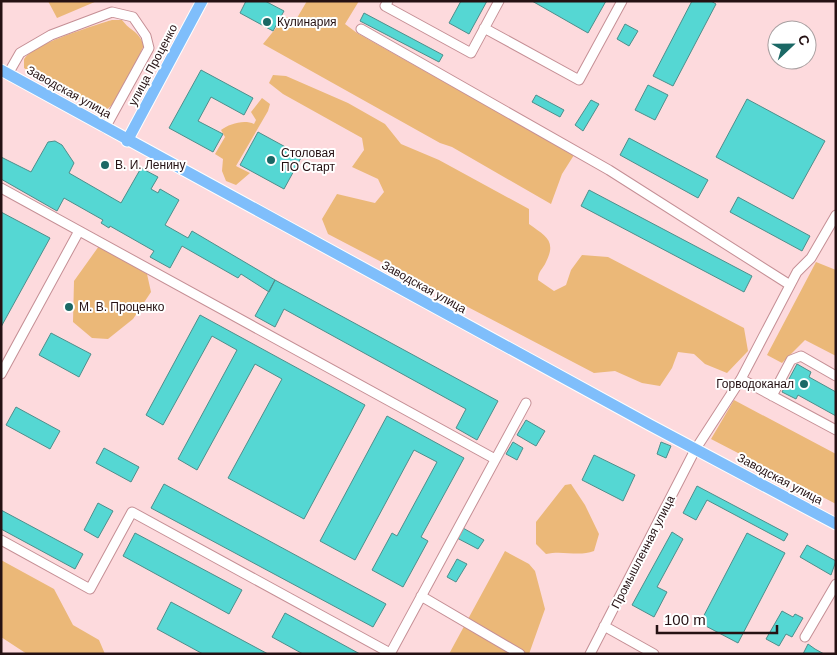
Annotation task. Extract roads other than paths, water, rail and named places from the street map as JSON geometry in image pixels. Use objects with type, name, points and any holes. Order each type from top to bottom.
[{"type":"main road","name":"улица Проценко","points":[[127,141],[202,1]]},
{"type":"main road","name":"Заводская улица","points":[[5,72],[127,141],[695,450],[836,524]]},
{"type":"street","points":[[388,1],[385,6],[471,53],[499,1]]},
{"type":"street","points":[[484,28],[579,80],[622,1]]},
{"type":"street","points":[[5,72],[20,53],[51,36],[112,12],[134,17],[146,36],[150,48],[105,128]]},
{"type":"street","points":[[361,29],[609,170],[790,285]]},
{"type":"street","points":[[1,188],[495,460]]},
{"type":"street","name":"Промышленная улица","points":[[590,654],[695,450],[741,379],[797,272],[812,258],[836,215]]},
{"type":"street","points":[[1,374],[4,364],[79,231]]},
{"type":"street","points":[[772,396],[791,360],[801,356],[836,376]]},
{"type":"street","points":[[741,379],[836,430]]},
{"type":"street","points":[[1,540],[90,589],[132,512],[390,653],[526,403]]},
{"type":"street","points":[[805,637],[836,584]]},
{"type":"street","points":[[421,596],[520,654]]},
{"type":"street","points":[[604,626],[654,654]]},
{"type":"place","name":"Кулинария","points":[[267,22]]},
{"type":"place","name":"Столовая ПО Старт","points":[[271,160]]},
{"type":"place","name":"В. И. Ленину","points":[[105,165]]},
{"type":"place","name":"М. В. Проценко","points":[[69,307]]},
{"type":"place","name":"Горводоканал","points":[[804,384]]}]
